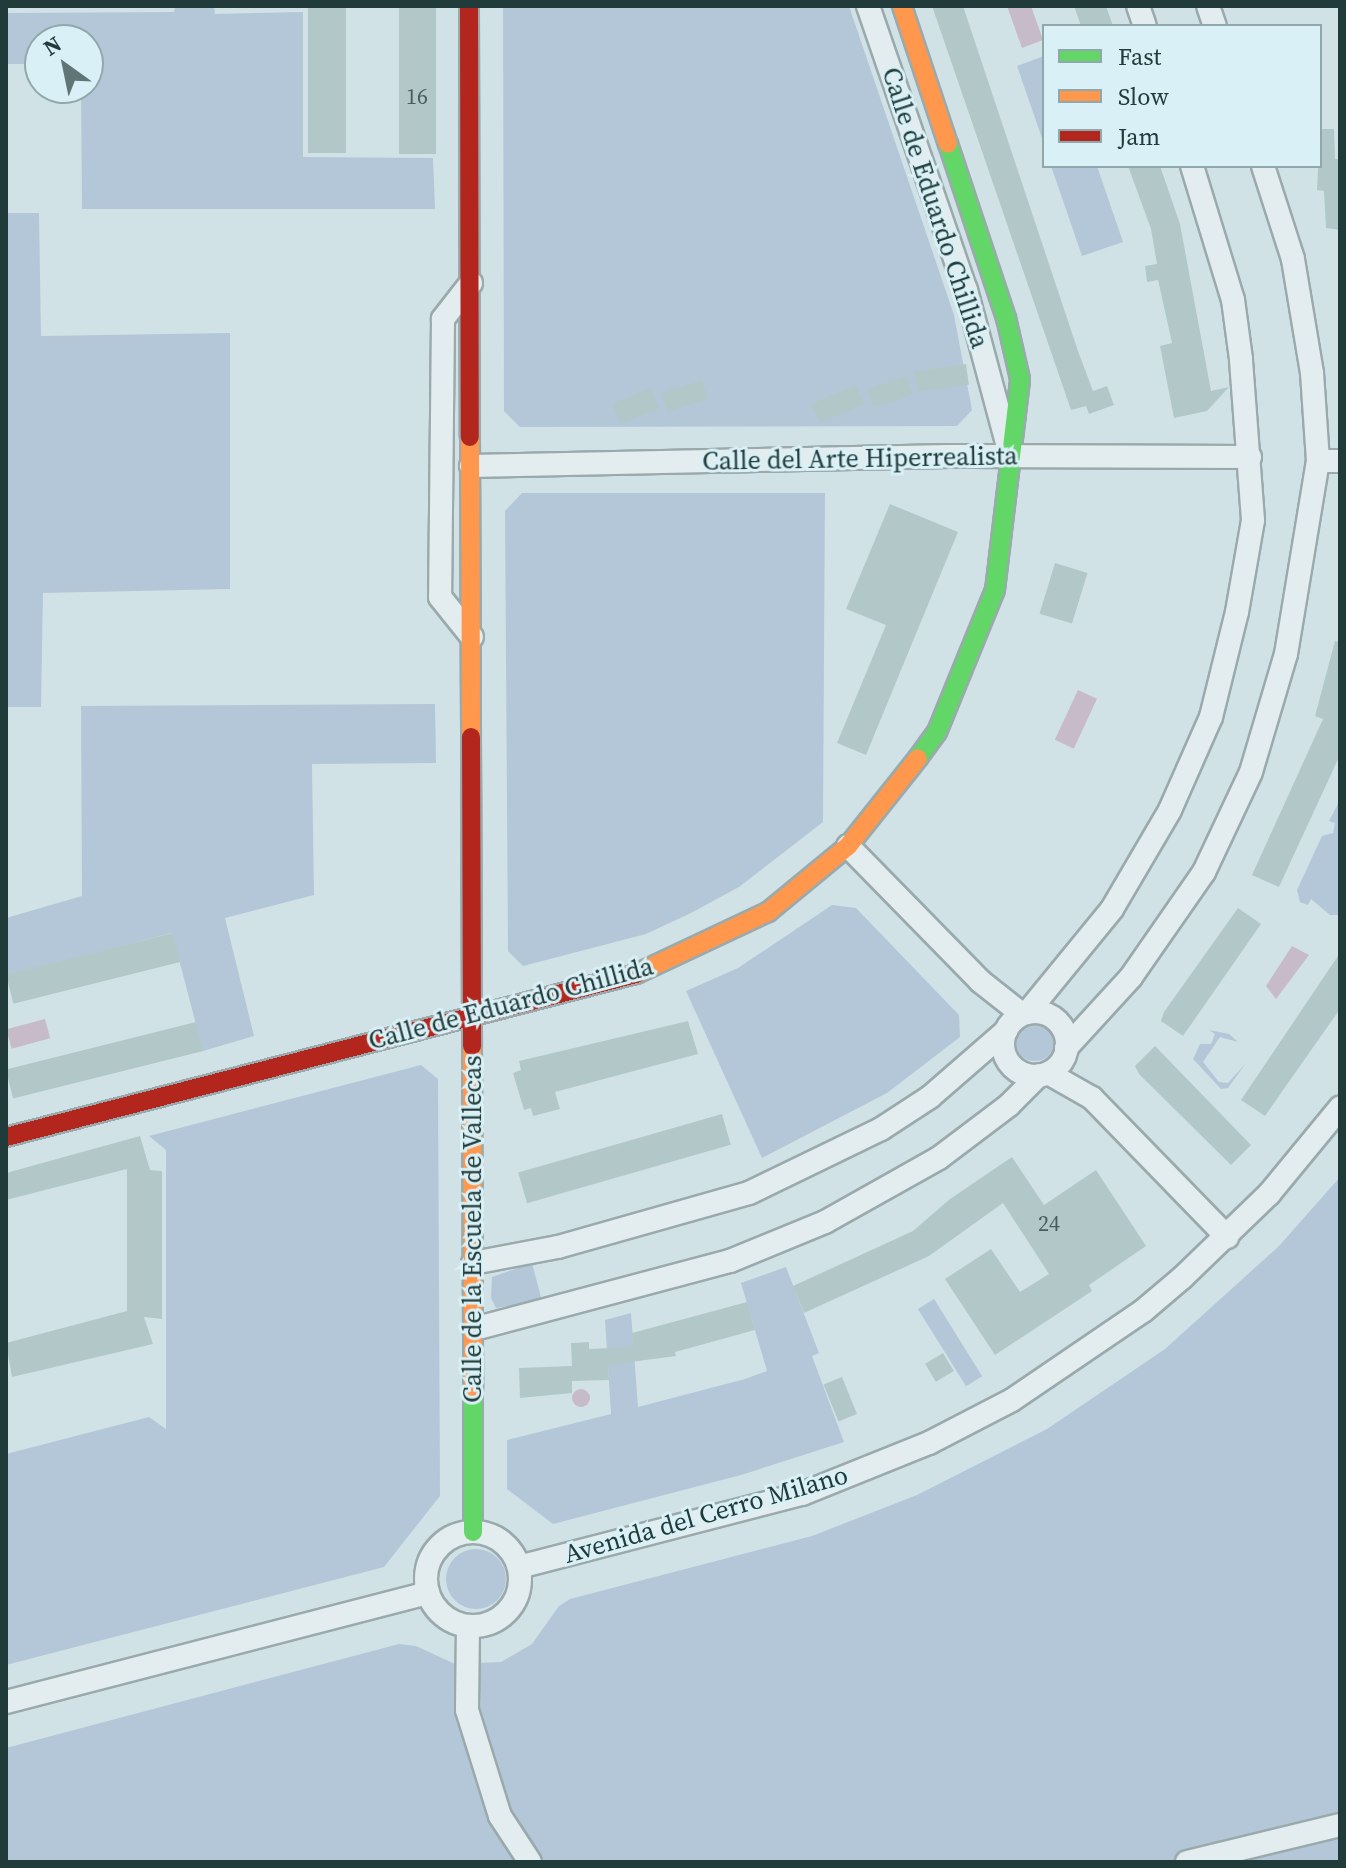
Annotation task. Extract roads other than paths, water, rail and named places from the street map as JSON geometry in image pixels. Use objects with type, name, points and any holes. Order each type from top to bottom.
[{"type":"street","name":"Calle de la Escuela de Vallecas","points":[[469,6],[473,1532]]},
{"type":"street","name":"Calle de Eduardo Chillida","points":[[868,6],[966,290],[1012,457]]},
{"type":"street","name":"Calle de Eduardo Chillida","points":[[6,1137],[473,1016],[613,983],[668,962],[768,912],[848,846],[937,732],[995,590],[1020,379],[1006,318],[902,6]]},
{"type":"street","points":[[473,1263],[569,1244],[749,1193],[881,1129],[974,1061],[1016,1022],[1112,909],[1170,810],[1211,717],[1237,612],[1253,520],[1250,457],[1233,300],[1193,168]]},
{"type":"street","points":[[474,1329],[730,1261],[825,1222],[939,1158],[1044,1074],[1131,977],[1204,872],[1251,772],[1286,654],[1329,461],[1293,259],[1264,168]]},
{"type":"street","points":[[471,283],[443,319],[440,597],[473,638]]},
{"type":"street","name":"Calle del Arte Hiperrealista","points":[[471,466],[1012,457],[1250,457]]},
{"type":"street","points":[[848,846],[1016,1022]]},
{"type":"street","points":[[1016,1022],[1055,1019],[1066,1049],[1092,1098],[1227,1237]]},
{"type":"street","points":[[1016,1022],[1004,1049],[1011,1064],[1044,1074],[1092,1098]]},
{"type":"street","name":"Avenida del Cerro Milano","points":[[519,1567],[802,1494],[929,1443],[1049,1377],[1143,1311],[1227,1237],[1297,1163],[1340,1108]]},
{"type":"street","points":[[473,1532],[502,1541],[519,1567],[517,1597],[498,1620],[468,1626],[443,1616],[428,1593],[426,1578],[435,1551],[445,1541],[473,1532]]},
{"type":"street","points":[[6,1702],[428,1593]]},
{"type":"street","points":[[468,1626],[467,1710],[478,1754],[500,1816],[530,1862]]},
{"type":"street","points":[[1187,1862],[1340,1825]]}]
